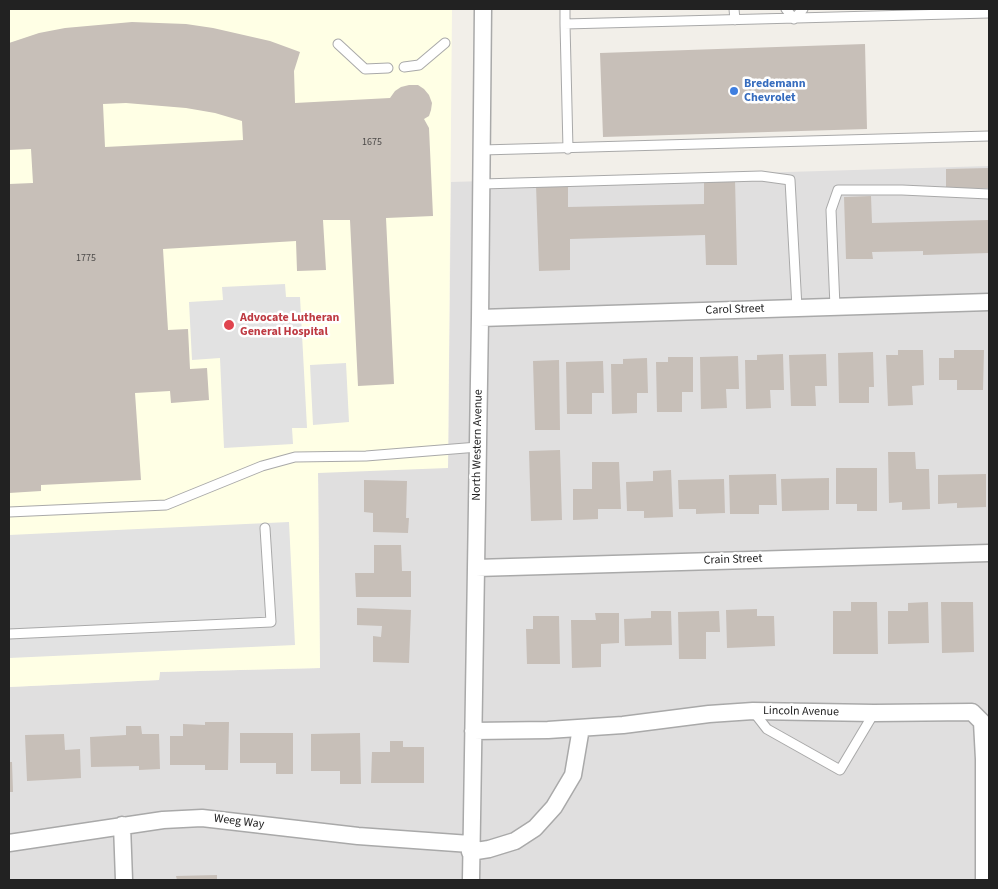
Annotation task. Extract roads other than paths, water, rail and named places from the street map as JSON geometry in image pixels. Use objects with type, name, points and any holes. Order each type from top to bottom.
[{"type":"street","name":"North Western Avenue","points":[[471,880],[483,9]]},
{"type":"street","name":"Carol Street","points":[[480,318],[989,302]]},
{"type":"street","name":"Crain Street","points":[[476,568],[989,553]]},
{"type":"street","name":"Lincoln Avenue","points":[[473,731],[581,728],[753,711],[972,712],[982,722],[987,758],[984,880]]},
{"type":"street","points":[[470,848],[489,849],[515,841],[535,828],[554,807],[573,775],[581,728]]},
{"type":"street","name":"Weeg Way","points":[[9,843],[122,825],[202,818],[470,848]]},
{"type":"street","points":[[122,825],[124,880]]},
{"type":"lane","points":[[565,9],[568,149]]},
{"type":"lane","points":[[734,9],[735,20]]},
{"type":"lane","points":[[786,9],[794,19]]},
{"type":"lane","points":[[794,19],[803,9]]},
{"type":"lane","points":[[565,24],[989,13]]},
{"type":"lane","points":[[404,67],[418,65],[445,43]]},
{"type":"lane","points":[[338,44],[365,69],[388,68]]},
{"type":"lane","points":[[482,150],[989,136]]},
{"type":"lane","points":[[482,184],[760,176],[790,180],[797,308]]},
{"type":"lane","points":[[835,307],[831,210],[838,190],[902,190],[989,194]]},
{"type":"lane","points":[[9,512],[166,505],[262,466],[295,457],[366,456],[478,447]]},
{"type":"lane","points":[[9,634],[270,622],[266,528]]},
{"type":"lane","points":[[753,711],[767,729],[840,770],[874,713]]},
{"type":"place","name":"Bredemann Chevrolet","points":[[734,91]]},
{"type":"place","name":"Advocate Lutheran General Hospital","points":[[229,325]]}]
